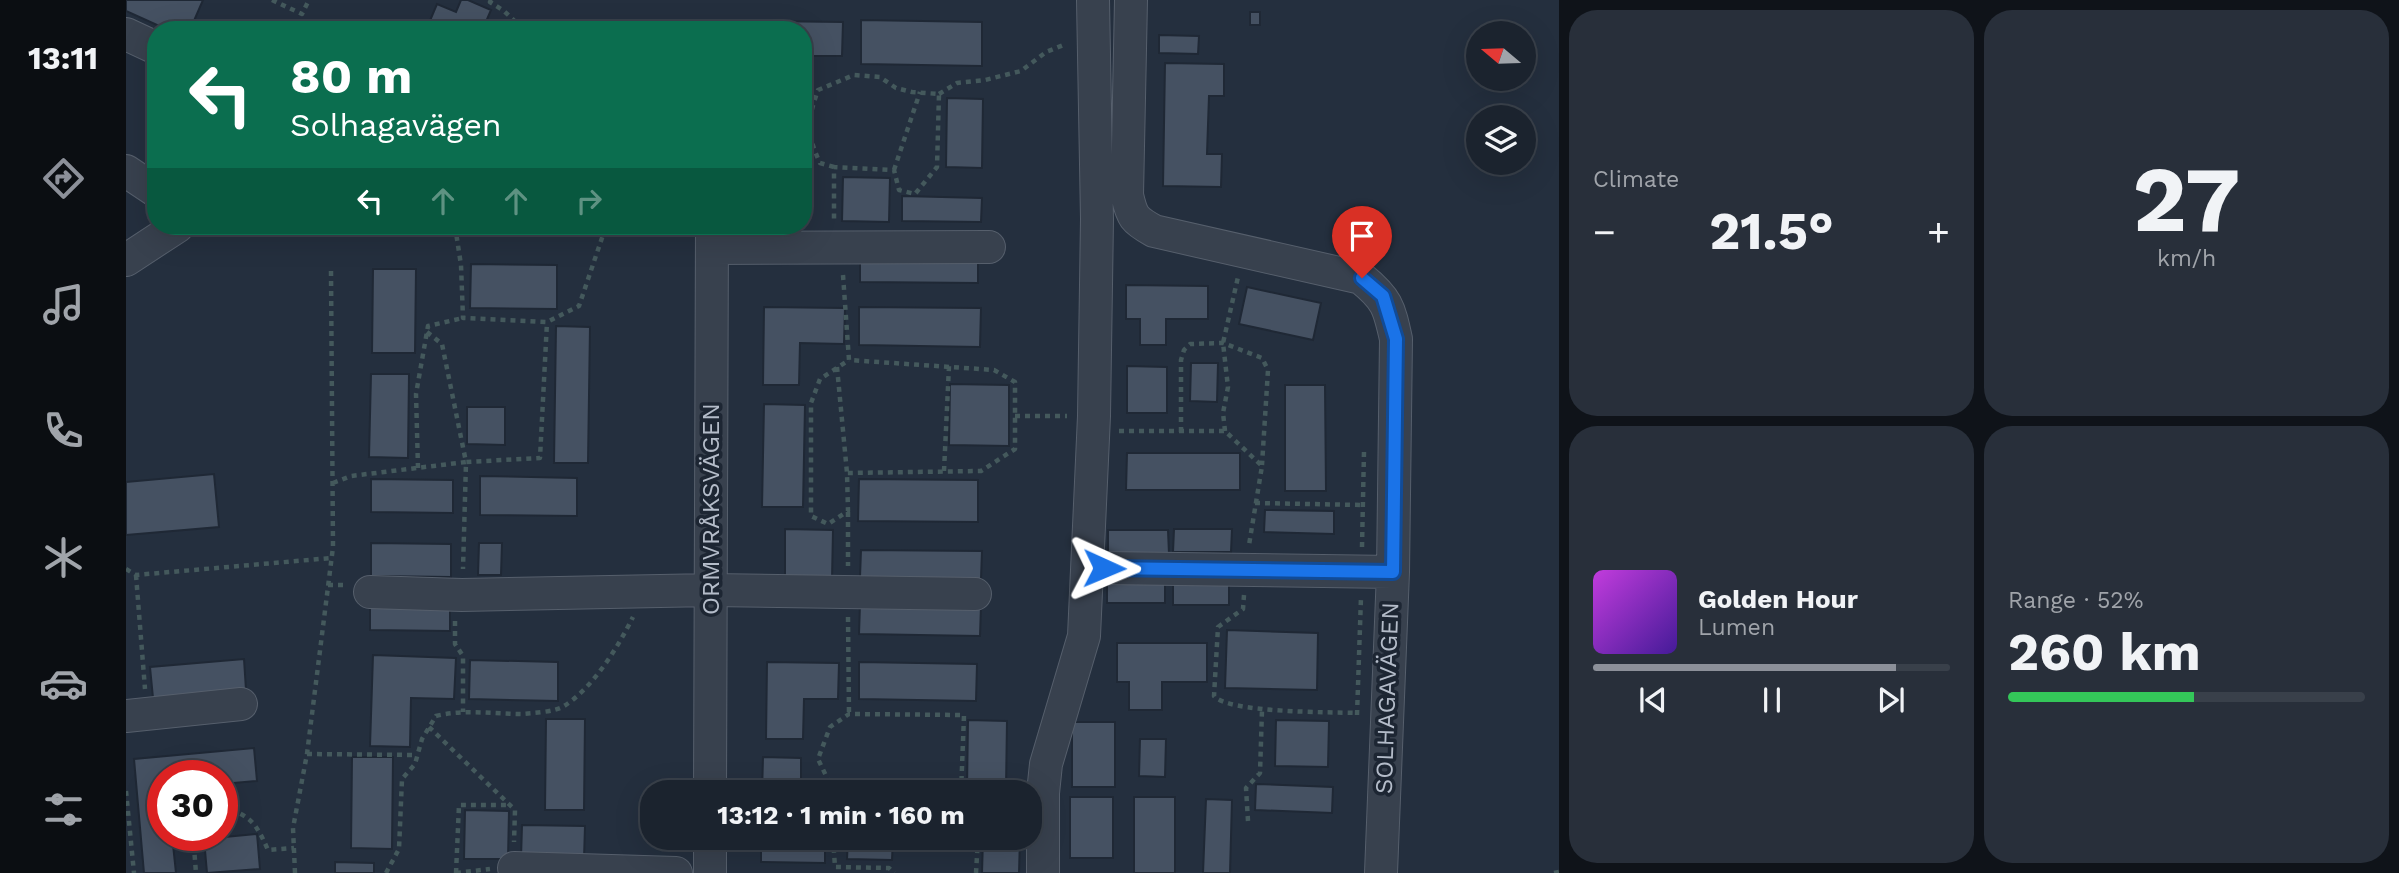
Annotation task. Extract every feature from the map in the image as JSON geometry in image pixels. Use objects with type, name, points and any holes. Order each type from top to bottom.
[{"type":"street","points":[[1043,873],[1043,793],[1046,764],[1083,636],[1094,424],[1097,219],[1093,0]]},
{"type":"street","name":"SOLHAGAVÄGEN","points":[[1131,0],[1126,195],[1132,214],[1138,222],[1154,231],[1362,278],[1383,296],[1396,339],[1393,572],[1381,873]]},
{"type":"street","points":[[126,34],[147,44]]},
{"type":"street","points":[[126,171],[147,185]]},
{"type":"street","points":[[126,260],[164,235]]},
{"type":"street","name":"ORMVRÅKSVÄGEN","points":[[710,780],[712,235]]},
{"type":"street","points":[[722,235],[834,246],[989,247]]},
{"type":"street","points":[[1104,568],[1393,572]]},
{"type":"street","points":[[370,592],[459,594],[711,590],[975,594]]},
{"type":"street","points":[[137,715],[241,704]]},
{"type":"street","points":[[710,850],[710,873]]},
{"type":"street","points":[[514,868],[676,873]]},
{"type":"path","points":[[272,0],[302,13],[309,0]]},
{"type":"path","points":[[491,0],[490,2],[515,21]]},
{"type":"path","points":[[812,107],[818,90],[854,75],[880,77],[896,88],[939,94],[957,83],[985,80],[1020,71],[1046,52],[1093,33]]},
{"type":"path","points":[[920,92],[894,170],[899,190],[915,194],[937,167],[939,94]]},
{"type":"path","points":[[812,145],[820,163],[834,167],[894,170]]},
{"type":"path","points":[[834,167],[834,246],[845,282],[849,360]]},
{"type":"path","points":[[456,235],[461,265],[463,318]]},
{"type":"path","points":[[418,468],[416,394],[428,326],[463,318],[547,322],[579,306],[603,235]]},
{"type":"path","points":[[1243,251],[1223,343],[1228,387],[1223,413],[1225,431],[1262,466]]},
{"type":"path","points":[[295,873],[293,828],[307,754],[331,558],[331,271]]},
{"type":"path","points":[[332,483],[351,476],[466,462],[540,458],[547,322]]},
{"type":"path","points":[[427,332],[442,344],[466,462],[455,644],[463,656],[463,712]]},
{"type":"path","points":[[1181,432],[1181,360],[1184,350],[1190,344],[1223,343],[1262,358],[1268,370],[1262,466],[1246,569],[1243,608],[1218,627],[1214,696],[1219,702],[1262,710],[1357,713]]},
{"type":"path","points":[[847,473],[981,471],[1015,449],[1015,382],[993,370],[849,360],[820,379],[811,403],[811,516],[828,524],[848,511]]},
{"type":"path","points":[[838,366],[847,473],[849,714]]},
{"type":"path","points":[[944,471],[949,366]]},
{"type":"path","points":[[1015,416],[1181,432],[1225,431]]},
{"type":"path","points":[[1255,503],[1363,505]]},
{"type":"path","points":[[126,569],[135,575],[331,558]]},
{"type":"path","points":[[135,575],[137,715]]},
{"type":"path","points":[[386,873],[399,849],[402,779],[415,764],[422,739],[436,716],[463,712],[525,714],[562,708],[584,691],[620,644],[646,591]]},
{"type":"path","points":[[1248,821],[1246,788],[1260,773],[1262,710]]},
{"type":"path","points":[[828,780],[818,759],[830,727],[849,714],[964,715],[962,780]]},
{"type":"path","points":[[429,727],[515,810],[514,868]]},
{"type":"path","points":[[307,754],[417,755]]},
{"type":"path","points":[[126,791],[129,852],[134,873]]},
{"type":"path","points":[[456,873],[459,805],[510,805]]},
{"type":"path","points":[[238,813],[257,825],[268,850],[294,848]]},
{"type":"path","points":[[832,873],[835,867],[834,850]]},
{"type":"path","points":[[976,873],[977,850]]},
{"type":"path","points":[[194,851],[196,873]]},
{"type":"path","points":[[835,867],[889,868],[894,873]]},
{"type":"building","points":[[126,0],[203,0],[194,21],[148,21],[126,11]]},
{"type":"building","points":[[461,0],[468,0],[491,10],[486,21],[430,21],[437,4],[456,12]]},
{"type":"building","points":[[1250,12],[1260,12],[1260,25],[1250,25]]},
{"type":"building","points":[[861,20],[982,22],[982,66],[861,64]]},
{"type":"building","points":[[812,22],[843,22],[842,56],[812,56]]},
{"type":"building","points":[[1159,35],[1199,36],[1198,54],[1159,53]]},
{"type":"building","points":[[1165,63],[1224,64],[1224,96],[1209,96],[1207,154],[1222,154],[1221,187],[1163,186]]},
{"type":"building","points":[[947,98],[983,99],[982,168],[946,167]]},
{"type":"building","points":[[843,177],[890,178],[889,222],[842,221]]},
{"type":"building","points":[[902,196],[982,198],[981,222],[902,221]]},
{"type":"building","points":[[860,253],[978,254],[978,283],[860,282]]},
{"type":"building","points":[[471,264],[557,265],[557,309],[470,308]]},
{"type":"building","points":[[373,269],[416,269],[415,353],[372,353]]},
{"type":"building","points":[[1126,285],[1208,286],[1208,319],[1166,319],[1166,345],[1140,345],[1140,319],[1126,319]]},
{"type":"building","points":[[1247,287],[1321,303],[1313,340],[1239,324]]},
{"type":"building","points":[[764,307],[845,308],[844,344],[800,343],[799,385],[763,385]]},
{"type":"building","points":[[859,307],[981,308],[980,347],[859,345]]},
{"type":"building","points":[[556,326],[590,327],[588,463],[554,463]]},
{"type":"building","points":[[1191,363],[1218,363],[1217,402],[1190,401]]},
{"type":"building","points":[[1127,366],[1167,367],[1167,413],[1127,413]]},
{"type":"building","points":[[371,374],[409,374],[408,458],[369,457]]},
{"type":"building","points":[[950,384],[1009,385],[1009,446],[949,445]]},
{"type":"building","points":[[1285,385],[1325,385],[1326,491],[1285,491]]},
{"type":"building","points":[[764,404],[805,405],[803,507],[762,507]]},
{"type":"building","points":[[467,407],[505,407],[505,445],[467,444]]},
{"type":"building","points":[[1127,453],[1240,453],[1240,490],[1126,490]]},
{"type":"building","points":[[214,474],[219,527],[126,535],[126,482]]},
{"type":"building","points":[[480,476],[577,478],[577,516],[480,515]]},
{"type":"building","points":[[371,479],[453,480],[453,513],[371,512]]},
{"type":"building","points":[[859,479],[978,480],[978,522],[858,521]]},
{"type":"building","points":[[1265,510],[1334,511],[1334,534],[1264,532]]},
{"type":"building","points":[[785,529],[833,530],[832,580],[785,579]]},
{"type":"building","points":[[1174,529],[1232,529],[1231,552],[1173,552]]},
{"type":"building","points":[[1108,530],[1168,530],[1169,554],[1108,554]]},
{"type":"building","points":[[371,543],[451,544],[451,577],[371,576]]},
{"type":"building","points":[[479,543],[502,543],[501,575],[478,575]]},
{"type":"building","points":[[861,550],[982,551],[981,579],[860,577]]},
{"type":"building","points":[[1107,580],[1165,580],[1165,603],[1107,603]]},
{"type":"building","points":[[1173,582],[1229,582],[1229,605],[1173,605]]},
{"type":"building","points":[[370,599],[450,600],[450,631],[370,630]]},
{"type":"building","points":[[860,604],[981,606],[980,636],[859,634]]},
{"type":"building","points":[[1227,630],[1318,633],[1317,690],[1225,688]]},
{"type":"building","points":[[1117,643],[1207,643],[1207,682],[1162,682],[1162,710],[1129,710],[1129,682],[1117,682]]},
{"type":"building","points":[[373,655],[456,658],[454,699],[411,698],[410,747],[370,746]]},
{"type":"building","points":[[244,659],[246,690],[153,698],[150,667]]},
{"type":"building","points":[[470,660],[558,662],[558,701],[469,699]]},
{"type":"building","points":[[767,662],[839,663],[838,699],[804,699],[803,739],[766,739]]},
{"type":"building","points":[[859,662],[977,664],[976,701],[859,699]]},
{"type":"building","points":[[546,719],[585,719],[584,810],[545,810]]},
{"type":"building","points":[[968,720],[1007,721],[1006,780],[967,780]]},
{"type":"building","points":[[1276,720],[1329,721],[1328,767],[1275,766]]},
{"type":"building","points":[[1072,722],[1115,722],[1115,787],[1072,787]]},
{"type":"building","points":[[1140,739],[1166,739],[1165,777],[1139,776]]},
{"type":"building","points":[[254,748],[257,781],[238,783],[238,760],[147,760],[147,851],[174,851],[176,873],[144,873],[134,759]]},
{"type":"building","points":[[352,757],[393,757],[392,849],[351,848]]},
{"type":"building","points":[[763,757],[801,758],[801,780],[762,780]]},
{"type":"building","points":[[1256,784],[1333,787],[1332,813],[1255,810]]},
{"type":"building","points":[[1070,797],[1113,797],[1113,858],[1070,858]]},
{"type":"building","points":[[1134,797],[1175,797],[1175,873],[1134,873]]},
{"type":"building","points":[[1206,799],[1232,800],[1230,873],[1203,873]]},
{"type":"building","points":[[465,810],[509,811],[508,859],[464,859]]},
{"type":"building","points":[[522,825],[585,826],[584,859],[521,858]]},
{"type":"building","points":[[257,834],[260,869],[207,873],[205,851],[238,851],[238,836]]},
{"type":"building","points":[[761,850],[825,850],[825,863],[761,862]]},
{"type":"building","points":[[847,850],[892,850],[892,860],[847,859]]},
{"type":"building","points":[[983,850],[1020,850],[1019,873],[982,873]]},
{"type":"building","points":[[335,862],[374,863],[374,873],[335,873]]},
{"type":"route","points":[[1104,568],[1393,572],[1396,339],[1383,296],[1362,278]]}]
